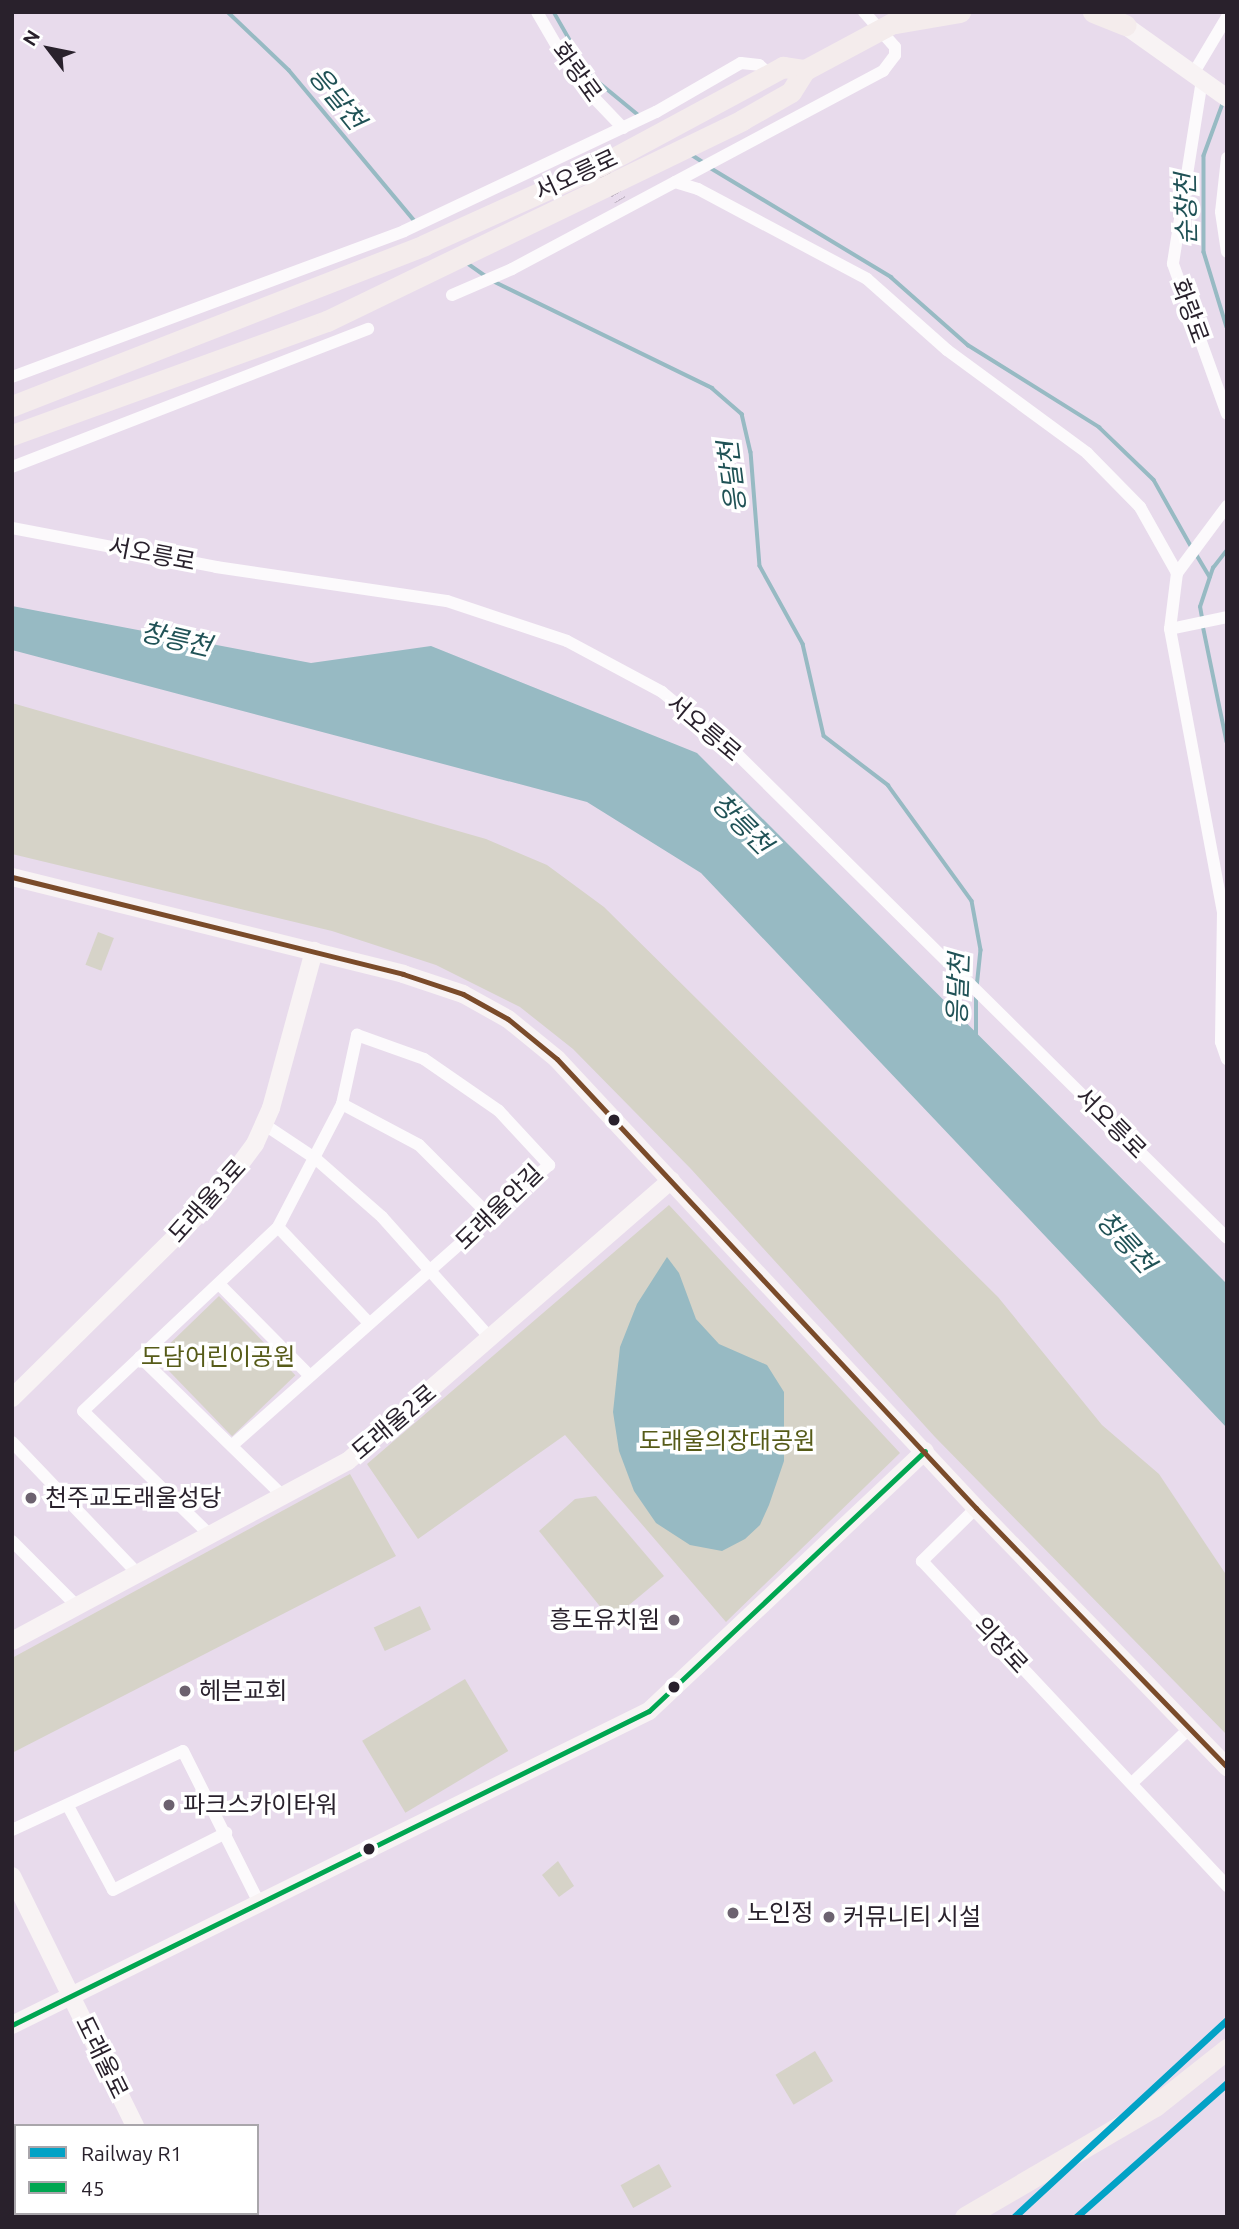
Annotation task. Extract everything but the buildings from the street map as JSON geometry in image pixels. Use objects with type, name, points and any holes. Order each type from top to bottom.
[{"type":"main road","points":[[770,75],[783,67],[805,70],[913,12]]},
{"type":"main road","points":[[891,22],[930,21],[960,12]]},
{"type":"main road","points":[[1093,12],[1122,18]]},
{"type":"main road","name":"서오릉로","points":[[12,435],[327,321],[695,144],[791,92],[805,70]]},
{"type":"main road","name":"서오릉로","points":[[12,406],[424,245],[685,123],[770,75]]},
{"type":"main road","points":[[965,2217],[1155,2106],[1227,2049]]},
{"type":"street","name":"화랑로","points":[[537,12],[576,79],[627,126]]},
{"type":"street","points":[[452,295],[512,269],[623,204],[675,182],[720,155],[883,71],[895,55],[891,22],[864,12]]},
{"type":"street","points":[[1104,12],[1122,18],[1209,85],[1227,17]]},
{"type":"street","points":[[12,377],[411,228],[589,149],[741,63],[759,65],[770,75]]},
{"type":"street","name":"화랑로","points":[[1209,85],[1173,264],[1227,414]]},
{"type":"street","points":[[1227,158],[1221,212],[1227,252]]},
{"type":"street","points":[[675,182],[698,189],[867,279],[947,350],[1087,453],[1140,507],[1179,569]]},
{"type":"street","points":[[12,467],[368,329]]},
{"type":"street","points":[[1227,506],[1179,569],[1176,628],[1223,912],[1222,1042],[1227,1059]]},
{"type":"street","name":"서오릉로","points":[[12,527],[229,569],[447,601],[568,641],[662,692],[748,764],[1227,1238]]},
{"type":"street","points":[[1176,628],[1223,618]]},
{"type":"street","points":[[12,877],[431,982],[508,1019],[557,1059],[976,1508],[1227,1767]]},
{"type":"street","name":"도래울3로","points":[[12,1398],[215,1198],[265,1125],[314,951]]},
{"type":"street","name":"도래울안길","points":[[210,1535],[83,1411],[278,1227],[316,1159],[342,1104],[357,1035],[424,1059],[474,1092],[549,1164],[431,1272],[368,1322],[232,1445]]},
{"type":"street","points":[[342,1104],[419,1145],[491,1217]]},
{"type":"street","points":[[265,1125],[316,1159],[382,1217],[491,1339]]},
{"type":"street","name":"도래울2로","points":[[12,1641],[75,1604],[348,1461],[671,1180]]},
{"type":"street","points":[[278,1227],[368,1322]]},
{"type":"street","points":[[219,1284],[309,1376]]},
{"type":"street","points":[[140,1357],[282,1495]]},
{"type":"street","points":[[12,1442],[137,1573]]},
{"type":"street","points":[[12,2025],[649,1711],[925,1451]]},
{"type":"street","name":"의장로","points":[[976,1508],[922,1561],[1227,1886]]},
{"type":"street","points":[[12,1541],[75,1604]]},
{"type":"street","points":[[1132,1783],[1190,1728]]},
{"type":"street","points":[[12,1830],[183,1751],[258,1902]]},
{"type":"street","points":[[68,1806],[113,1890],[226,1833]]},
{"type":"street","name":"도래울로","points":[[12,1876],[134,2124]]},
{"type":"green space","points":[[12,703],[486,839],[547,865],[604,907],[998,1297],[1102,1425],[1159,1474],[1227,1576],[1227,1735],[935,1437],[691,1169],[573,1049],[520,1007],[436,965],[332,931],[12,854]]},
{"type":"green space","points":[[98,932],[114,938],[101,971],[85,965]]},
{"type":"green space","name":"도래울의장대공원","points":[[669,1205],[900,1453],[726,1622],[565,1435],[418,1539],[367,1464]]},
{"type":"green space","name":"도담어린이공원","points":[[219,1296],[295,1375],[232,1436],[156,1357]]},
{"type":"green space","points":[[350,1474],[396,1556],[12,1753],[12,1658]]},
{"type":"green space","points":[[596,1496],[664,1576],[611,1620],[539,1531],[575,1499]]},
{"type":"green space","points":[[420,1606],[431,1630],[385,1651],[374,1628]]},
{"type":"green space","points":[[465,1679],[508,1751],[405,1813],[362,1741]]},
{"type":"green space","points":[[558,1861],[574,1886],[559,1897],[542,1875]]},
{"type":"green space","points":[[815,2051],[833,2081],[794,2105],[776,2075]]},
{"type":"green space","points":[[659,2164],[672,2187],[633,2208],[621,2185]]},
{"type":"water","name":"창릉천","points":[[12,606],[311,663],[431,646],[697,753],[1227,1284],[1227,1428],[701,873],[587,802],[12,650]]},
{"type":"water","points":[[667,1257],[679,1273],[696,1319],[719,1344],[767,1365],[784,1392],[784,1461],[769,1505],[760,1525],[745,1539],[722,1551],[690,1545],[656,1523],[634,1491],[619,1451],[613,1412],[620,1347],[637,1304]]},
{"type":"waterway","name":"응달천","points":[[228,12],[289,70],[415,221]]},
{"type":"waterway","points":[[554,12],[590,75],[641,117]]},
{"type":"waterway","name":"순창천","points":[[1223,104],[1204,156],[1204,252],[1227,327]]},
{"type":"waterway","points":[[689,153],[703,162]]},
{"type":"waterway","points":[[709,167],[891,277],[968,345],[1099,427],[1154,480],[1191,546]]},
{"type":"waterway","name":"응달천","points":[[467,263],[487,277]]},
{"type":"waterway","name":"응달천","points":[[493,281],[712,388],[742,414],[751,452],[760,566],[803,644],[824,736],[888,785],[972,901],[981,950],[977,986]]},
{"type":"waterway","name":"순창천","points":[[1202,618],[1200,607],[1213,568],[1227,550]]},
{"type":"waterway","points":[[1195,552],[1210,577]]},
{"type":"waterway","name":"순창천","points":[[1203,625],[1227,742]]},
{"type":"waterway","name":"응달천","points":[[976,994],[976,1035]]},
{"type":"tunnel","points":[[592,153],[620,200]]},
{"type":"rail line","name":"R1","points":[[1014,2217],[1227,2020]]},
{"type":"rail line","name":"R1","points":[[1076,2217],[1227,2083]]},
{"type":"transit line","points":[[12,877],[403,974],[463,994],[508,1019],[557,1059],[976,1508],[1227,1767]]},
{"type":"transit line","name":"45","points":[[12,2025],[649,1711],[925,1451]]},
{"type":"place","name":"천주교도래울성당","points":[[31,1498]]},
{"type":"place","name":"흥도유치원","points":[[674,1620]]},
{"type":"place","name":"헤븐교회","points":[[185,1691]]},
{"type":"place","name":"파크스카이타워","points":[[169,1805]]},
{"type":"place","name":"노인정","points":[[733,1913]]},
{"type":"place","name":"커뮤니티 시설","points":[[829,1917]]}]
